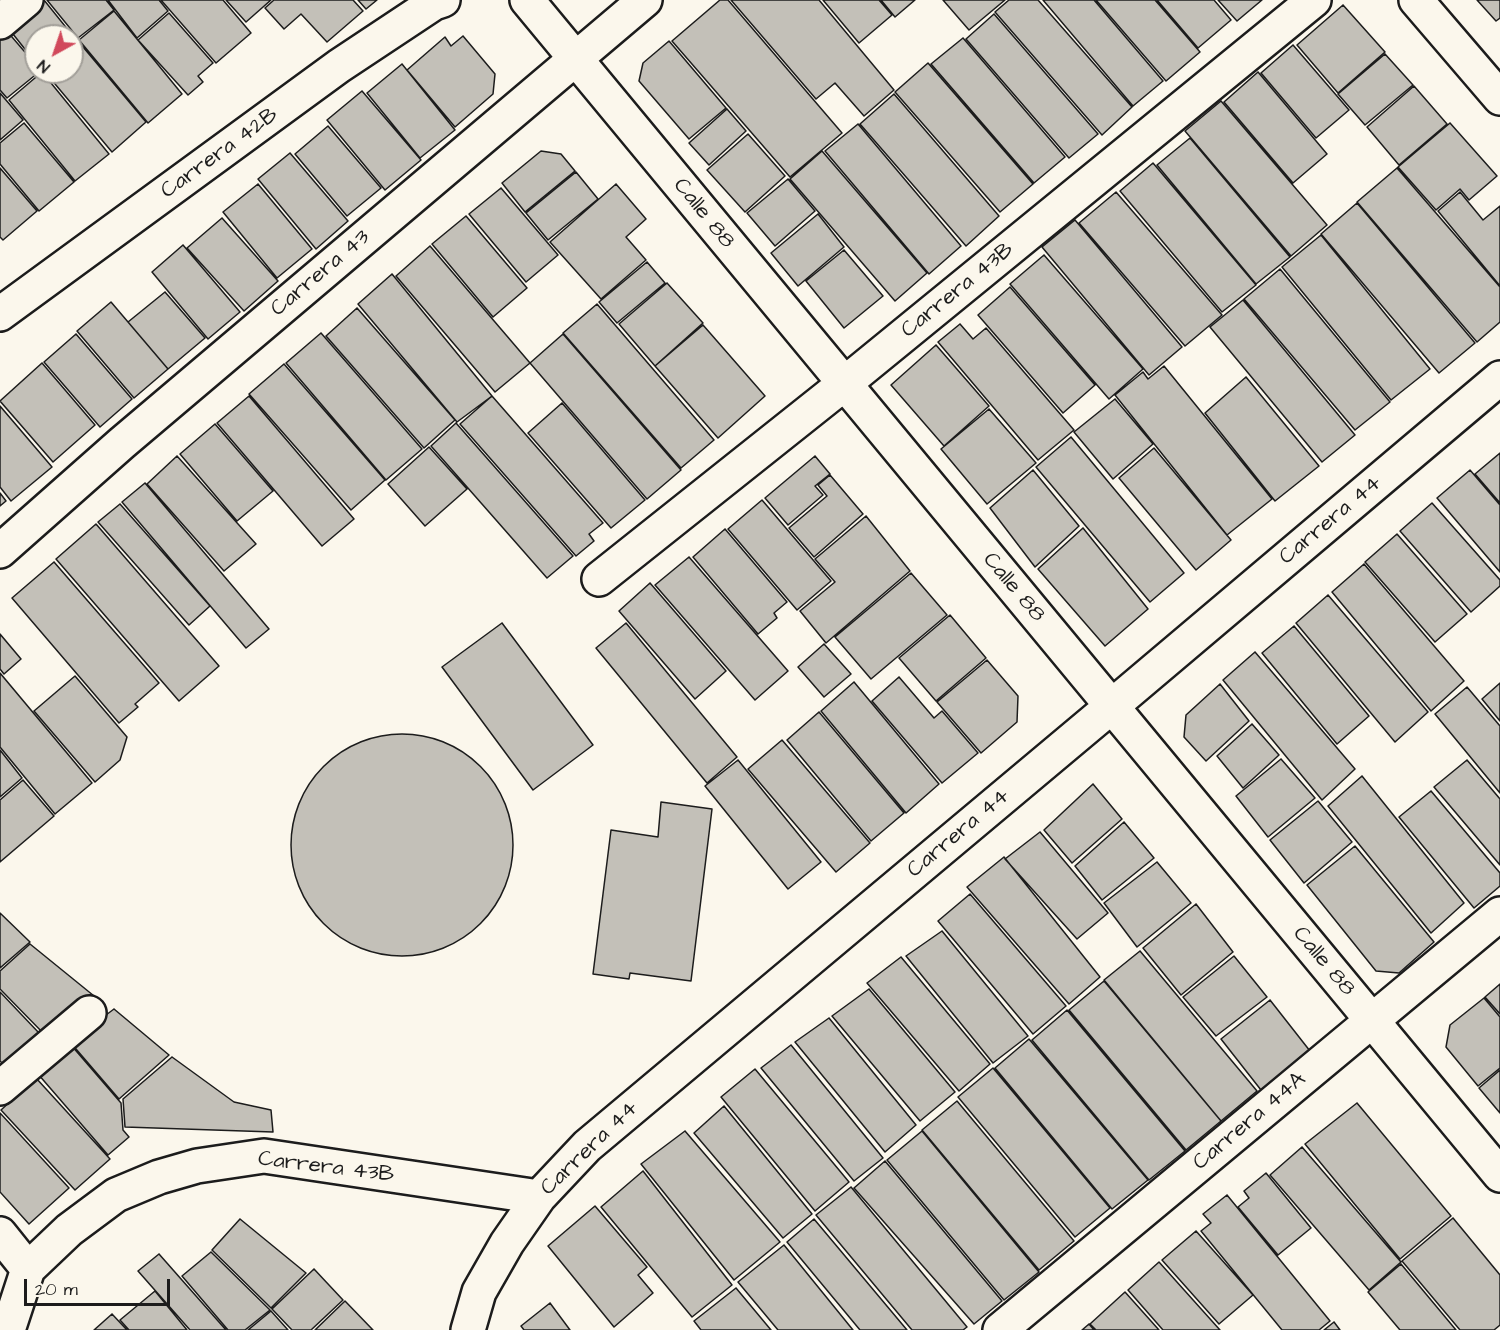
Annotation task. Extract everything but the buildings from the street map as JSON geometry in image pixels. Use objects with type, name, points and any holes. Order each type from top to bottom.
[{"type":"street","points":[[0,22],[26,0]]},
{"type":"street","name":"Carrera 42B","points":[[0,314],[339,66],[434,3],[443,0]]},
{"type":"street","name":"Calle 88","points":[[526,0],[1500,1175]]},
{"type":"street","name":"Carrera 43","points":[[0,551],[131,436],[645,0]]},
{"type":"street","name":"Carrera 43B","points":[[599,579],[843,384],[1314,0]]},
{"type":"street","points":[[1416,0],[1500,98]]},
{"type":"street","name":"Carrera 44","points":[[468,1330],[479,1292],[507,1243],[539,1197],[587,1146],[1500,378]]},
{"type":"street","name":"Carrera 44A","points":[[1000,1330],[1500,914]]},
{"type":"street","points":[[0,1088],[89,1013]]},
{"type":"street","name":"Carrera 43B","points":[[8,1330],[28,1269],[69,1230],[116,1195],[159,1177],[197,1166],[264,1156],[539,1197]]},
{"type":"street","points":[[0,1234],[28,1269]]}]
